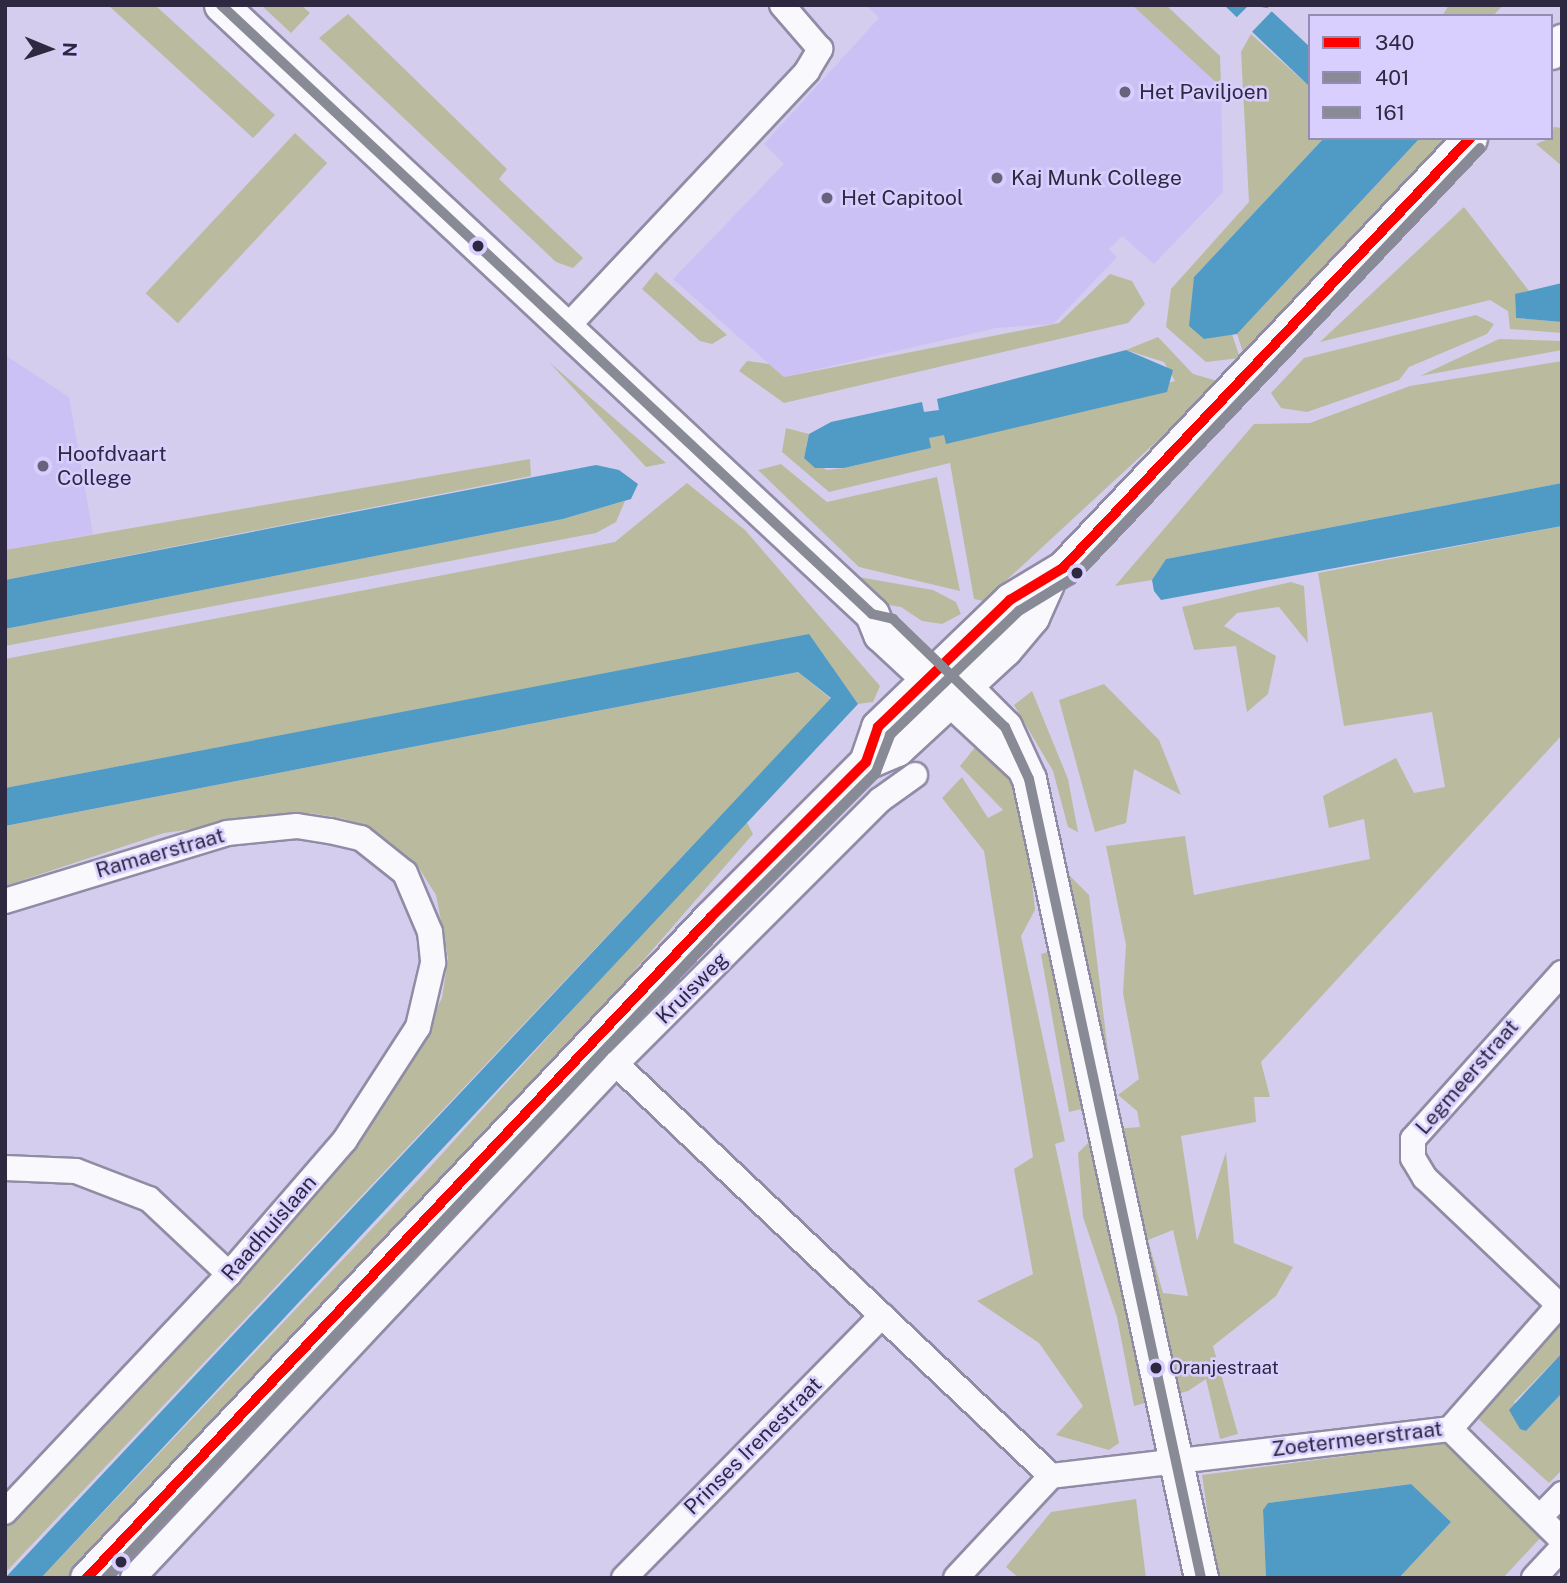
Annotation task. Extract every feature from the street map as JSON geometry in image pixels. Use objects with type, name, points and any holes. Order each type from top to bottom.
[{"type":"street","points":[[221,5],[872,614],[893,619],[1020,764],[1050,871],[1179,1460],[1201,1578]]},
{"type":"street","points":[[567,327],[807,71],[820,49],[782,5]]},
{"type":"street","name":"Kruisweg","points":[[87,1578],[710,918],[866,762],[878,727],[947,683],[1010,600],[1047,583],[1468,140]]},
{"type":"street","name":"Kruisweg","points":[[133,1578],[616,1064],[880,800],[915,775]]},
{"type":"street","name":"Ramaerstraat","points":[[5,901],[171,846],[297,826],[361,838],[388,855],[418,895]]},
{"type":"street","name":"Raadhuislaan","points":[[5,1512],[229,1274],[345,1140],[418,1027],[433,963],[418,895]]},
{"type":"street","name":"Legmeerstraat","points":[[1560,1303],[1424,1178],[1413,1158],[1413,1139],[1562,973]]},
{"type":"street","points":[[616,1064],[1051,1476],[956,1578]]},
{"type":"street","points":[[5,1168],[76,1171],[149,1199],[229,1274]]},
{"type":"street","name":"Zoetermeerstraat","points":[[1051,1476],[1450,1429],[1560,1303]]},
{"type":"street","name":"Prinses Irenestraat","points":[[624,1578],[882,1315]]},
{"type":"street","points":[[1450,1429],[1562,1540]]},
{"type":"street","points":[[1539,1517],[1562,1494]]},
{"type":"street","points":[[1534,1578],[1562,1548]]},
{"type":"shaded area","name":"Kaj Munk College","points":[[866,5],[1132,5],[1221,87],[1223,192],[1154,264],[1122,236],[1109,249],[1117,257],[1053,324],[996,328],[784,377],[673,279],[784,164],[764,144],[879,18]]},
{"type":"shaded area","name":"Hoofdvaart College","points":[[5,355],[69,397],[93,534],[5,550]]},
{"type":"green space","points":[[108,5],[155,5],[275,115],[253,138]]},
{"type":"green space","points":[[261,5],[301,5],[310,13],[291,33]]},
{"type":"green space","points":[[1132,5],[1166,5],[1220,56],[1221,87]]},
{"type":"green space","points":[[1449,5],[1503,5],[1495,14],[1443,14]]},
{"type":"green space","points":[[348,14],[507,169],[499,179],[583,258],[573,268],[556,262],[319,38]]},
{"type":"green space","points":[[1251,34],[1308,85],[1308,140],[1322,140],[1194,277],[1204,339],[1232,334],[1240,358],[1206,362],[1166,327],[1171,289],[1249,202],[1241,52]]},
{"type":"green space","points":[[1554,127],[1562,128],[1562,166],[1536,144],[1553,140]]},
{"type":"green space","points":[[295,133],[327,163],[178,323],[146,293]]},
{"type":"green space","points":[[1418,140],[1451,140],[1245,358],[1237,334]]},
{"type":"green space","points":[[1464,207],[1529,291],[1515,295],[1516,318],[1562,322],[1562,333],[1510,329],[1508,311],[1490,300],[1320,342]]},
{"type":"green space","points":[[656,272],[727,335],[712,344],[700,341],[642,289]]},
{"type":"green space","points":[[1110,274],[1132,281],[1145,304],[1128,323],[784,403],[739,371],[747,361],[769,364],[784,377],[1059,323]]},
{"type":"green space","points":[[1476,315],[1494,324],[1487,334],[1409,367],[1399,380],[1307,412],[1281,408],[1271,393],[1304,358]]},
{"type":"green space","points":[[1158,337],[1193,374],[1221,382],[984,601],[974,599],[950,463],[829,492],[782,452],[786,428],[809,434],[804,458],[827,470],[844,468],[930,448],[929,438],[945,434],[946,443],[1175,381],[1164,362],[1126,350]]},
{"type":"green space","points":[[1499,339],[1562,341],[1562,350],[1420,376]]},
{"type":"green space","points":[[1562,361],[1562,483],[1166,559],[1152,580],[1115,586],[1254,424],[1310,423],[1410,386]]},
{"type":"green space","points":[[549,362],[666,463],[646,467]]},
{"type":"green space","points":[[530,459],[531,476],[5,580],[5,550]]},
{"type":"green space","points":[[781,464],[827,502],[937,477],[960,591],[859,567],[758,470]]},
{"type":"green space","points":[[687,483],[745,530],[880,686],[873,702],[858,704],[808,635],[5,788],[5,659],[615,542]]},
{"type":"green space","points":[[625,501],[616,522],[596,533],[5,646],[5,629],[563,519]]},
{"type":"green space","points":[[1562,526],[1562,735],[1261,1062],[1270,1097],[1254,1097],[1256,1122],[1181,1136],[1197,1241],[1226,1152],[1234,1243],[1293,1267],[1276,1296],[1213,1346],[1238,1434],[1220,1439],[1206,1379],[1188,1391],[1134,1406],[1117,1317],[1083,1217],[1078,1153],[1101,1130],[1140,1127],[1137,1111],[1118,1095],[1139,1079],[1123,993],[1126,945],[1106,846],[1185,836],[1194,895],[1370,859],[1364,819],[1329,828],[1323,796],[1396,758],[1414,793],[1445,787],[1432,712],[1344,726],[1318,573]],"holes":[[[1173,1230],[1188,1296],[1163,1293],[1148,1240]]]},
{"type":"green space","points":[[858,577],[933,590],[956,602],[961,614],[942,624],[922,621],[901,607],[870,602],[856,587]]},
{"type":"green space","points":[[1291,582],[1304,586],[1308,643],[1279,607],[1237,613],[1224,626],[1276,656],[1268,694],[1247,712],[1236,646],[1194,650],[1182,607]]},
{"type":"green space","points":[[798,672],[831,699],[5,1573],[5,1529],[279,1234],[391,1096],[442,998],[448,958],[436,895],[417,865],[379,834],[345,819],[310,813],[164,833],[5,886],[5,826]]},
{"type":"green space","points":[[1104,684],[1159,740],[1181,795],[1134,769],[1126,823],[1095,832],[1059,700]]},
{"type":"green space","points":[[1032,691],[1068,779],[1078,832],[1068,827],[1053,771],[1014,705]]},
{"type":"green space","points":[[981,740],[1014,785],[1026,825],[1035,910],[1021,936],[1065,1141],[1055,1144],[1119,1443],[1109,1450],[1056,1435],[1083,1406],[1039,1343],[977,1301],[1033,1274],[1014,1169],[1033,1157],[984,851],[942,798],[962,777],[988,818],[1003,810],[960,766]]},
{"type":"green space","points":[[745,819],[753,834],[563,1053],[69,1578],[41,1578],[422,1176]]},
{"type":"green space","points":[[1062,868],[1089,895],[1114,1101],[1069,1112],[1041,954],[1052,951]]},
{"type":"green space","points":[[1562,1320],[1562,1353],[1514,1402],[1526,1431],[1562,1393],[1562,1470],[1549,1483],[1473,1414]]},
{"type":"green space","points":[[1446,1443],[1544,1534],[1503,1578],[1399,1578],[1451,1522],[1410,1484],[1268,1503],[1263,1511],[1266,1578],[1217,1578],[1202,1475]]},
{"type":"green space","points":[[1136,1499],[1146,1578],[1019,1578],[1006,1567],[1051,1512]]},
{"type":"water","points":[[1224,5],[1265,5],[1308,45],[1308,85]]},
{"type":"water","points":[[1322,140],[1418,140],[1237,334],[1204,339],[1189,326],[1194,277]]},
{"type":"water","points":[[1562,283],[1562,322],[1516,318],[1515,294]]},
{"type":"water","points":[[1126,350],[1173,370],[1167,392],[946,444],[944,435],[929,438],[931,448],[844,468],[815,468],[804,458],[809,434],[831,422],[922,402],[924,412],[939,410],[937,399]]},
{"type":"water","points":[[596,465],[619,470],[638,484],[631,499],[563,519],[5,629],[5,580]]},
{"type":"water","points":[[1562,483],[1562,526],[1161,600],[1154,591],[1152,580],[1166,559]]},
{"type":"water","points":[[809,634],[858,704],[41,1578],[5,1578],[831,698],[798,672],[5,826],[5,788]]},
{"type":"water","points":[[1562,1353],[1562,1393],[1526,1431],[1520,1429],[1509,1410]]},
{"type":"water","points":[[1411,1484],[1451,1522],[1399,1578],[1266,1578],[1263,1510],[1268,1503]]},
{"type":"pier","points":[[1249,5],[1274,9],[1248,36],[1234,20]]},
{"type":"transit line","name":"161","points":[[221,5],[872,614],[893,619],[1005,727],[1029,779],[1201,1578]]},
{"type":"transit line","name":"340","points":[[87,1578],[710,918],[866,762],[878,727],[1010,600],[1063,568],[1468,140]]},
{"type":"transit line","name":"401","points":[[106,1578],[720,928],[876,772],[890,735],[1019,611],[1073,578],[1480,148]]},
{"type":"place","name":"Het Paviljoen","points":[[1125,92]]},
{"type":"place","name":"Kaj Munk College","points":[[997,178]]},
{"type":"place","name":"Het Capitool","points":[[827,198]]},
{"type":"place","name":"Hoofdvaart College","points":[[43,466]]},
{"type":"place","name":"Oranjestraat","points":[[1156,1368]]}]
